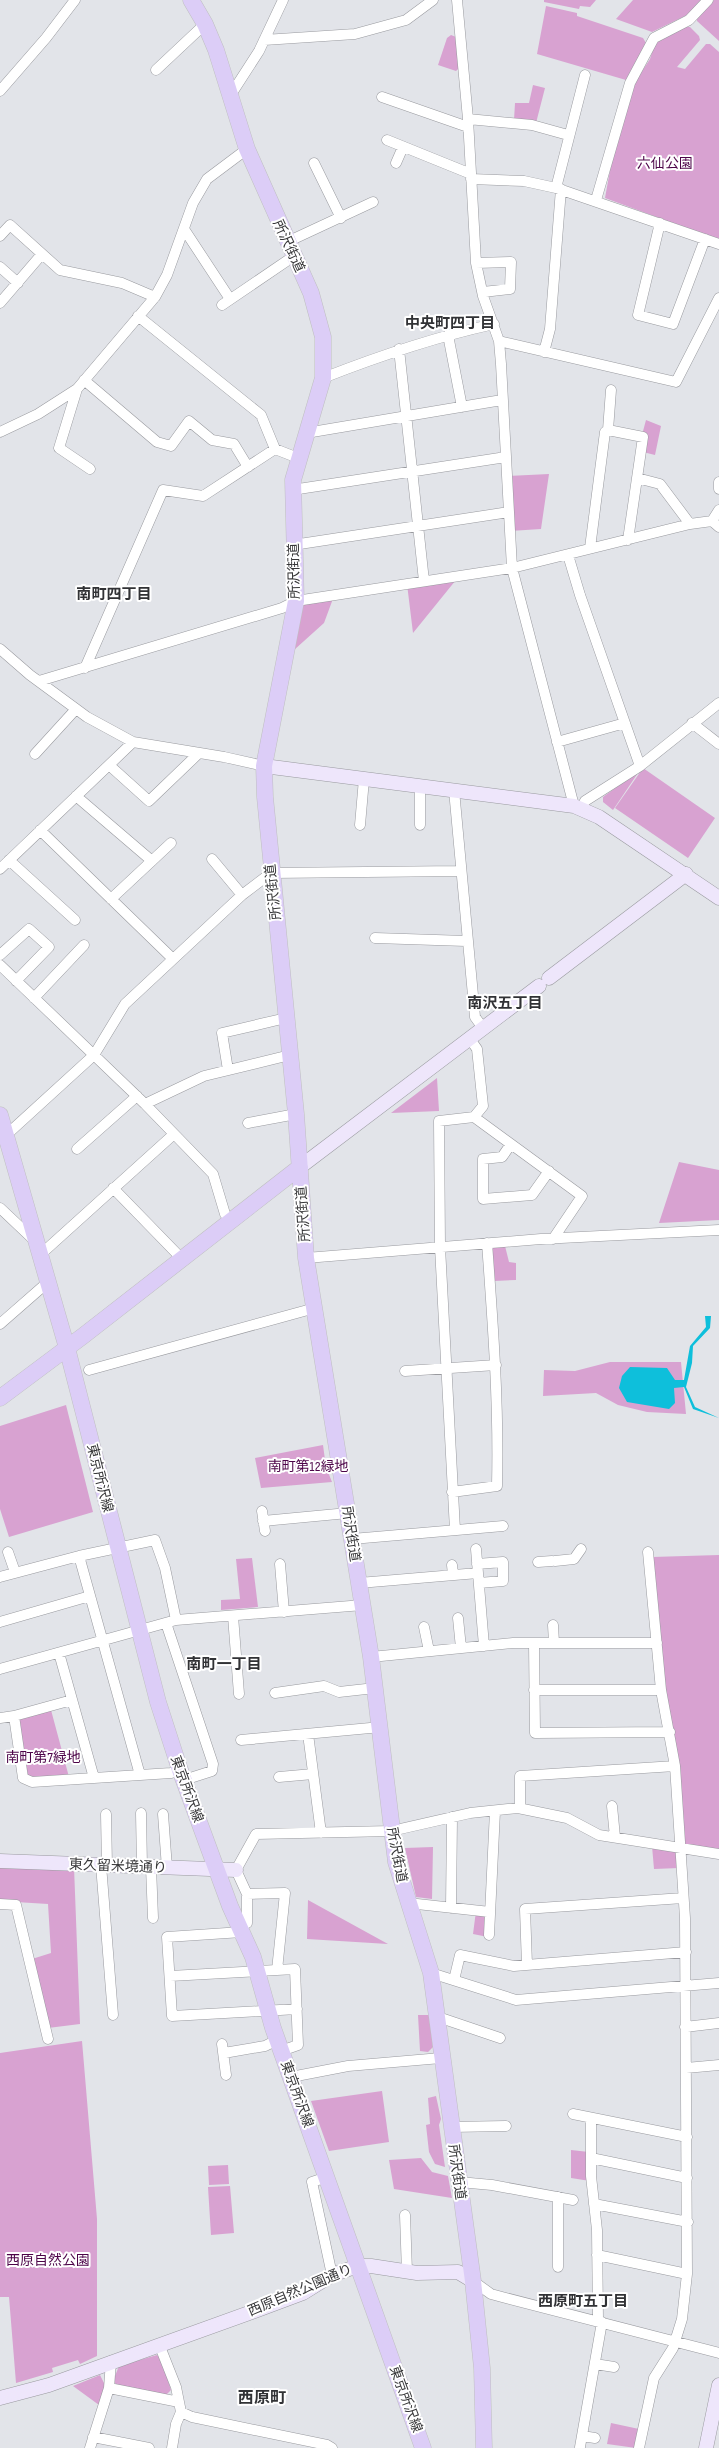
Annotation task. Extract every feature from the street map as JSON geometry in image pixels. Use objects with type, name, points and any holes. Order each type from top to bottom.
[{"type":"main road","name":"所沢街道","points":[[191,0],[205,24],[247,149],[290,249],[311,293],[319,317],[323,337],[323,378],[298,458],[292,490],[296,601],[264,766],[271,873],[296,1114],[306,1258],[371,1657],[391,1831],[396,1862],[430,1973],[473,2280],[482,2368],[484,2448]]},
{"type":"main road","name":"東京所沢線","points":[[0,1115],[3,1138],[67,1348],[139,1630],[182,1775],[216,1870],[257,1971],[268,2011],[290,2077],[424,2448]]},
{"type":"main road","points":[[0,1398],[182,1260],[300,1167]]},
{"type":"street","points":[[0,91],[46,38],[75,0]]},
{"type":"street","points":[[230,96],[264,40],[283,0]]},
{"type":"street","points":[[264,40],[354,34],[406,20],[433,0]]},
{"type":"street","points":[[457,0],[468,123],[476,263],[483,292],[499,341],[512,568],[557,742],[578,807]]},
{"type":"street","points":[[596,200],[630,83],[654,38],[689,20],[708,0]]},
{"type":"street","points":[[156,70],[205,24]]},
{"type":"street","points":[[544,352],[550,329],[558,188],[568,135],[585,75]]},
{"type":"street","points":[[382,97],[404,105],[468,123],[532,125],[568,135]]},
{"type":"street","points":[[400,115],[404,105]]},
{"type":"street","points":[[387,140],[471,176],[524,181],[558,188],[719,244]]},
{"type":"street","points":[[396,163],[403,147]]},
{"type":"street","points":[[0,432],[38,414],[76,389],[84,380],[155,297],[166,276],[193,203],[207,179],[247,149]]},
{"type":"street","points":[[314,163],[341,218]]},
{"type":"street","points":[[184,229],[226,302],[290,249],[341,218],[373,202]]},
{"type":"street","points":[[660,223],[638,315],[673,324],[705,239]]},
{"type":"street","points":[[0,236],[10,225],[60,270],[122,283],[155,297]]},
{"type":"street","points":[[0,303],[42,254]]},
{"type":"street","points":[[476,263],[510,262],[510,289],[483,292]]},
{"type":"street","points":[[0,267],[18,282]]},
{"type":"street","points":[[499,341],[676,382],[719,298]]},
{"type":"street","points":[[138,316],[261,415],[275,449],[298,458]]},
{"type":"street","points":[[323,378],[399,349],[494,324]]},
{"type":"street","points":[[448,335],[462,407]]},
{"type":"street","points":[[399,349],[424,581]]},
{"type":"street","points":[[84,380],[157,442],[171,446],[189,421],[212,440],[234,444],[248,467]]},
{"type":"street","points":[[76,389],[59,448],[90,469]]},
{"type":"street","points":[[590,548],[606,432],[608,430],[611,390]]},
{"type":"street","points":[[306,433],[502,400]]},
{"type":"street","points":[[608,430],[643,437],[628,540]]},
{"type":"street","points":[[85,668],[163,490],[203,496],[275,449]]},
{"type":"street","points":[[292,490],[506,457]]},
{"type":"street","points":[[637,478],[660,484],[690,524]]},
{"type":"street","points":[[719,482],[719,489]]},
{"type":"street","points":[[39,681],[282,608],[296,601],[512,568],[690,524],[716,524],[719,510]]},
{"type":"street","points":[[293,545],[509,512]]},
{"type":"street","points":[[568,555],[580,595],[640,766]]},
{"type":"street","points":[[2,655],[76,709],[133,742],[264,766],[578,807],[600,817],[686,874],[719,898]]},
{"type":"street","points":[[578,807],[640,766],[719,703]]},
{"type":"street","points":[[35,754],[76,709]]},
{"type":"street","points":[[557,742],[625,723]]},
{"type":"street","points":[[692,724],[719,744]]},
{"type":"street","points":[[0,869],[133,742]]},
{"type":"street","points":[[109,765],[149,801],[199,753]]},
{"type":"street","points":[[360,825],[364,779]]},
{"type":"street","points":[[420,786],[420,825]]},
{"type":"street","points":[[454,790],[466,941],[475,1017],[483,1028]]},
{"type":"street","points":[[76,796],[152,861]]},
{"type":"street","points":[[40,830],[173,959]]},
{"type":"street","points":[[111,899],[171,843]]},
{"type":"street","points":[[212,859],[242,895]]},
{"type":"street","points":[[10,860],[75,920]]},
{"type":"street","points":[[3,1138],[94,1055],[125,1004],[242,895],[271,873],[460,871]]},
{"type":"street","points":[[300,1167],[686,874]]},
{"type":"street","points":[[0,955],[29,929],[49,947],[16,980]]},
{"type":"street","points":[[375,938],[466,941]]},
{"type":"street","points":[[34,998],[84,945]]},
{"type":"street","points":[[0,965],[137,1096],[213,1174],[225,1214],[232,1221]]},
{"type":"street","points":[[228,1070],[222,1033],[286,1018]]},
{"type":"street","points":[[470,1039],[477,1049],[483,1106],[474,1117]]},
{"type":"street","points":[[145,1104],[204,1076],[290,1056]]},
{"type":"street","points":[[77,1150],[137,1096]]},
{"type":"street","points":[[248,1123],[296,1114]]},
{"type":"street","points":[[455,1530],[444,1369],[440,1247],[439,1120],[474,1117],[582,1196],[553,1239]]},
{"type":"street","points":[[0,1208],[38,1249],[113,1188],[174,1134]]},
{"type":"street","points":[[511,1144],[502,1157],[483,1159],[483,1199],[532,1196],[550,1172]]},
{"type":"street","points":[[113,1188],[182,1260]]},
{"type":"street","points":[[306,1258],[487,1243],[719,1230]]},
{"type":"street","points":[[452,1492],[497,1486],[499,1428],[487,1243]]},
{"type":"street","points":[[0,1324],[48,1282]]},
{"type":"street","points":[[89,1370],[315,1308]]},
{"type":"street","points":[[405,1371],[496,1366]]},
{"type":"street","points":[[263,1521],[348,1513]]},
{"type":"street","points":[[352,1539],[503,1526]]},
{"type":"street","points":[[0,1577],[79,1556],[155,1540],[165,1568],[171,1622],[213,1764],[212,1771],[182,1775],[171,1773],[32,1782],[23,1778],[14,1716]]},
{"type":"street","points":[[476,1549],[484,1646]]},
{"type":"street","points":[[538,1562],[574,1559],[581,1549]]},
{"type":"street","points":[[8,1552],[15,1572]]},
{"type":"street","points":[[639,2448],[654,2378],[675,2341],[682,2319],[687,2274],[688,2222],[685,2027],[687,1986],[683,1898],[675,1766],[670,1732],[661,1690],[648,1552]]},
{"type":"street","points":[[79,1556],[140,1775]]},
{"type":"street","points":[[280,1564],[284,1612]]},
{"type":"street","points":[[359,1584],[453,1570],[478,1573]]},
{"type":"street","points":[[0,1622],[90,1596]]},
{"type":"street","points":[[0,1669],[171,1622],[363,1605]]},
{"type":"street","points":[[232,1616],[239,1694]]},
{"type":"street","points":[[458,1618],[461,1648]]},
{"type":"street","points":[[553,1625],[554,1643]]},
{"type":"street","points":[[424,1627],[429,1651]]},
{"type":"street","points":[[371,1657],[484,1646],[534,1643],[657,1643]]},
{"type":"street","points":[[534,1643],[535,1733],[670,1732]]},
{"type":"street","points":[[59,1653],[94,1778]]},
{"type":"street","points":[[275,1692],[288,1686],[324,1686],[339,1692],[375,1688]]},
{"type":"street","points":[[534,1690],[661,1690]]},
{"type":"street","points":[[0,1718],[14,1716],[72,1700]]},
{"type":"street","points":[[241,1740],[380,1727]]},
{"type":"street","points":[[308,1734],[321,1833]]},
{"type":"street","points":[[520,1808],[520,1776],[675,1766]]},
{"type":"street","points":[[279,1777],[313,1774]]},
{"type":"street","points":[[612,1806],[615,1837]]},
{"type":"street","points":[[296,2009],[172,2016],[167,1937],[240,1929],[247,1923],[247,1894],[236,1870],[256,1834],[391,1831],[452,1817],[520,1808],[567,1818],[599,1835],[719,1854]]},
{"type":"street","points":[[489,1935],[495,1811]]},
{"type":"street","points":[[141,1813],[153,1918]]},
{"type":"street","points":[[106,1814],[104,1865],[113,2015]]},
{"type":"street","points":[[163,1814],[167,1868]]},
{"type":"street","points":[[451,1908],[452,1817]]},
{"type":"street","name":"東久留米境通り","points":[[0,1861],[236,1870]]},
{"type":"street","points":[[247,1894],[285,1893],[277,1970]]},
{"type":"street","points":[[527,1964],[525,1910],[683,1898]]},
{"type":"street","points":[[408,1903],[490,1912]]},
{"type":"street","points":[[0,1904],[16,1905],[48,2039]]},
{"type":"street","points":[[454,1980],[460,1955],[514,1966],[686,1952]]},
{"type":"street","points":[[170,1976],[295,1969],[298,2045],[223,2048],[226,2075]]},
{"type":"street","points":[[430,1973],[516,2000],[719,1983]]},
{"type":"street","points":[[435,2016],[500,2038]]},
{"type":"street","points":[[685,2027],[719,2023]]},
{"type":"street","points":[[290,2077],[348,2066],[441,2058]]},
{"type":"street","points":[[686,2068],[719,2065]]},
{"type":"street","points":[[573,2114],[687,2137]]},
{"type":"street","points":[[580,2447],[595,2364],[600,2321],[591,2158],[591,2118]]},
{"type":"street","points":[[451,2127],[506,2126]]},
{"type":"street","points":[[591,2158],[687,2178]]},
{"type":"street","points":[[327,2177],[312,2182],[332,2275]]},
{"type":"street","points":[[459,2182],[492,2185],[573,2200]]},
{"type":"street","points":[[558,2197],[554,2235],[558,2267]]},
{"type":"street","points":[[594,2204],[688,2222]]},
{"type":"street","points":[[405,2214],[407,2272]]},
{"type":"street","points":[[597,2255],[687,2274]]},
{"type":"street","name":"西原自然公園通り","points":[[0,2398],[49,2385],[303,2293],[332,2275],[358,2266],[371,2266],[407,2272],[458,2272],[473,2280],[496,2296],[600,2321],[719,2353]]},
{"type":"street","points":[[159,2344],[176,2386],[181,2412],[176,2424],[172,2448]]},
{"type":"street","points":[[90,2448],[109,2388],[111,2362]]},
{"type":"street","points":[[595,2364],[614,2367]]},
{"type":"street","points":[[706,2448],[715,2424],[719,2385]]},
{"type":"street","points":[[109,2388],[179,2402]]},
{"type":"street","points":[[181,2412],[192,2417],[327,2445],[332,2448]]},
{"type":"street","points":[[582,2436],[596,2438]]},
{"type":"street","points":[[93,2437],[149,2448]]},
{"type":"green space","points":[[544,0],[596,0],[590,7],[580,6],[579,9],[544,2]]},
{"type":"green space","points":[[633,0],[702,0],[687,15],[652,32],[616,19]]},
{"type":"green space","points":[[714,0],[719,0],[719,41],[697,21],[697,17]]},
{"type":"green space","points":[[546,6],[577,13],[577,16],[643,38],[646,43],[626,80],[537,54]]},
{"type":"green space","name":"六仙公園","points":[[684,27],[690,27],[699,36],[700,40],[677,67],[685,69],[706,44],[710,44],[719,52],[719,240],[605,198],[614,148],[633,85],[650,59],[656,40]]},
{"type":"green space","points":[[451,35],[456,37],[459,68],[456,71],[438,65],[447,38]]},
{"type":"green space","points":[[533,85],[545,88],[536,123],[514,120],[515,103],[529,103]]},
{"type":"green space","points":[[646,420],[661,426],[655,455],[643,452],[642,435]]},
{"type":"green space","points":[[549,474],[541,529],[510,531],[507,476]]},
{"type":"green space","points":[[460,575],[413,633],[407,584]]},
{"type":"green space","points":[[334,596],[324,623],[284,659],[296,601]]},
{"type":"green space","points":[[643,768],[715,818],[688,858],[615,808]]},
{"type":"green space","points":[[640,770],[613,810],[603,802],[603,797]]},
{"type":"green space","points":[[437,1078],[439,1111],[391,1113]]},
{"type":"green space","points":[[679,1162],[719,1170],[719,1220],[659,1223]]},
{"type":"green space","points":[[491,1246],[505,1246],[509,1262],[516,1263],[516,1280],[494,1281]]},
{"type":"green space","points":[[610,1362],[681,1362],[686,1414],[647,1412],[618,1405],[596,1393],[543,1396],[544,1370],[575,1371]]},
{"type":"green space","points":[[66,1405],[93,1512],[9,1537],[0,1509],[0,1426]]},
{"type":"green space","name":"南町第12緑地","points":[[323,1445],[326,1467],[332,1482],[261,1488],[255,1458]]},
{"type":"green space","points":[[719,1555],[719,1850],[682,1845],[663,1681],[652,1557]]},
{"type":"green space","points":[[252,1558],[258,1607],[221,1610],[221,1600],[240,1599],[236,1559]]},
{"type":"green space","name":"南町第7緑地","points":[[51,1710],[69,1777],[33,1780],[25,1776],[19,1719]]},
{"type":"green space","points":[[652,1846],[676,1849],[679,1868],[654,1869]]},
{"type":"green space","points":[[433,1847],[432,1899],[416,1897],[405,1848]]},
{"type":"green space","points":[[0,1864],[74,1867],[80,2024],[48,2028],[32,1959],[51,1953],[48,1904],[0,1901]]},
{"type":"green space","points":[[308,1900],[388,1944],[307,1939]]},
{"type":"green space","points":[[476,1911],[489,1913],[488,1937],[473,1934]]},
{"type":"green space","points":[[418,2015],[429,2015],[433,2047],[428,2052],[420,2051]]},
{"type":"green space","name":"西原自然公園","points":[[82,2041],[97,2219],[97,2356],[80,2364],[78,2360],[52,2368],[53,2372],[16,2383],[9,2297],[0,2297],[0,2053]]},
{"type":"green space","points":[[382,2091],[389,2142],[329,2151],[311,2101]]},
{"type":"green space","points":[[436,2096],[441,2119],[439,2125],[445,2167],[435,2164],[429,2152],[426,2125],[430,2124],[428,2098]]},
{"type":"green space","points":[[571,2150],[589,2152],[590,2181],[571,2178]]},
{"type":"green space","points":[[421,2158],[432,2172],[448,2176],[452,2198],[394,2189],[389,2160]]},
{"type":"green space","points":[[228,2165],[229,2184],[209,2185],[208,2166]]},
{"type":"green space","points":[[230,2186],[234,2233],[211,2235],[208,2187]]},
{"type":"green space","points":[[157,2355],[161,2359],[171,2390],[165,2396],[119,2387],[113,2381],[119,2366]]},
{"type":"green space","points":[[100,2375],[105,2385],[99,2405],[73,2386]]},
{"type":"green space","points":[[611,2423],[639,2429],[636,2448],[607,2444]]},
{"type":"water","points":[[705,1316],[711,1316],[710,1328],[693,1346],[692,1363],[686,1387],[695,1407],[719,1418],[693,1409],[684,1387],[674,1388],[675,1403],[669,1409],[627,1402],[619,1388],[622,1376],[630,1367],[667,1368],[675,1380],[684,1380],[690,1346],[706,1327]]},
{"type":"district","name":"中央町四丁目","points":[[450,323]]},
{"type":"district","name":"南町四丁目","points":[[114,594]]},
{"type":"district","name":"南沢五丁目","points":[[505,1003]]},
{"type":"district","name":"南町一丁目","points":[[224,1664]]},
{"type":"district","name":"西原町五丁目","points":[[583,2301]]},
{"type":"district","name":"西原町","points":[[262,2398]]}]
